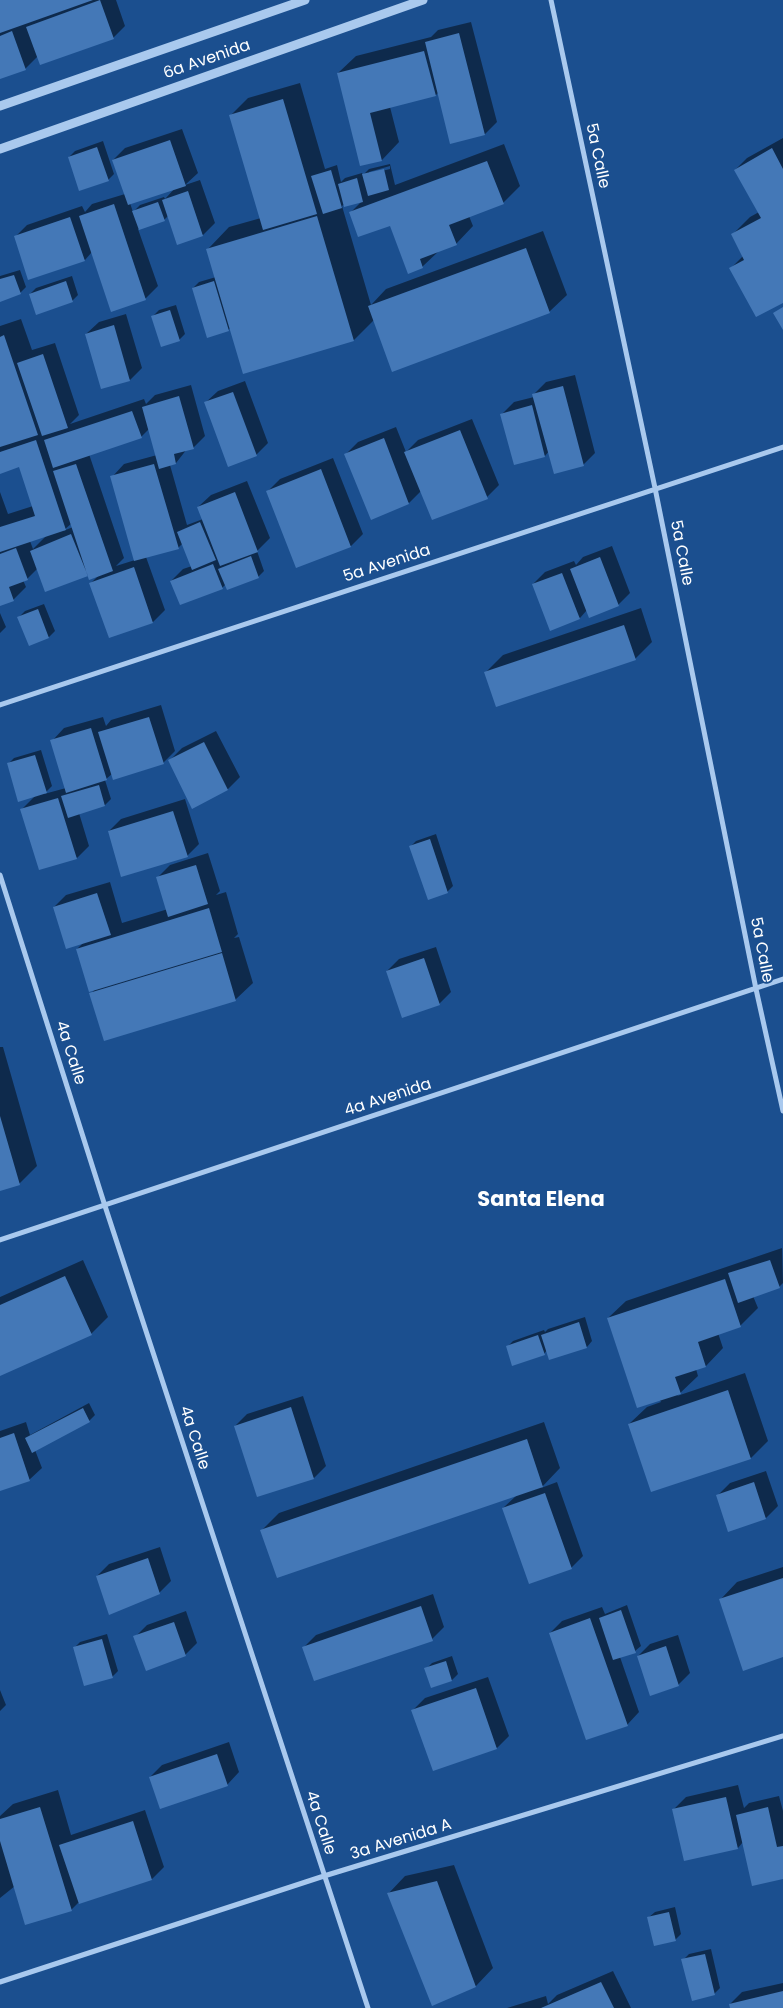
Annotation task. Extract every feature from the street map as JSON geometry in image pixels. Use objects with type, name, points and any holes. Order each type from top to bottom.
[{"type":"street","name":"6a Avenida","points":[[0,106],[305,0]]},
{"type":"street","name":"6a Avenida","points":[[0,149],[423,0]]},
{"type":"street","name":"5a Calle","points":[[551,0],[655,488],[756,989],[783,1111]]},
{"type":"street","name":"5a Avenida","points":[[0,705],[783,447]]},
{"type":"street","name":"4a Calle","points":[[0,875],[105,1206],[368,2008]]},
{"type":"street","name":"4a Avenida","points":[[0,1240],[783,979]]},
{"type":"street","name":"3a Avenida A","points":[[0,1982],[324,1876],[783,1736]]},
{"type":"building","points":[[0,0],[93,0],[0,33]]},
{"type":"building","points":[[100,0],[114,39],[40,65],[26,27]]},
{"type":"building","points":[[12,31],[26,70],[0,79],[0,36]]},
{"type":"building","points":[[459,33],[485,135],[450,144],[425,42]]},
{"type":"building","points":[[424,51],[436,96],[370,113],[382,161],[360,166],[337,73]]},
{"type":"building","points":[[283,99],[317,214],[263,230],[229,115]]},
{"type":"building","points":[[170,140],[186,186],[128,205],[112,160]]},
{"type":"building","points":[[97,147],[109,181],[79,191],[68,157]]},
{"type":"building","points":[[772,148],[783,169],[783,303],[756,317],[729,268],[744,260],[731,234],[761,218],[734,170]]},
{"type":"building","points":[[487,161],[504,204],[449,225],[457,245],[420,259],[423,268],[408,274],[390,226],[358,237],[349,212]]},
{"type":"building","points":[[384,169],[389,190],[368,196],[362,174]]},
{"type":"building","points":[[331,170],[342,208],[323,214],[311,176]]},
{"type":"building","points":[[357,178],[363,202],[344,207],[338,184]]},
{"type":"building","points":[[188,191],[203,236],[177,245],[162,200]]},
{"type":"building","points":[[158,202],[165,221],[139,230],[132,211]]},
{"type":"building","points":[[114,204],[146,300],[111,312],[79,216]]},
{"type":"building","points":[[317,216],[354,341],[243,374],[206,249]]},
{"type":"building","points":[[70,217],[85,261],[28,280],[14,236]]},
{"type":"building","points":[[526,248],[550,313],[392,372],[368,306]]},
{"type":"building","points":[[14,275],[21,294],[0,302],[0,279]]},
{"type":"building","points":[[66,281],[73,302],[36,315],[29,294]]},
{"type":"building","points":[[214,281],[229,331],[207,338],[192,288]]},
{"type":"building","points":[[783,307],[783,330],[773,313]]},
{"type":"building","points":[[170,310],[180,341],[161,347],[151,316]]},
{"type":"building","points":[[114,325],[130,381],[101,389],[85,334]]},
{"type":"building","points":[[4,335],[38,435],[0,447],[0,337]]},
{"type":"building","points":[[43,354],[68,428],[42,436],[17,363]]},
{"type":"building","points":[[563,386],[584,466],[554,474],[532,394]]},
{"type":"building","points":[[233,392],[257,456],[228,467],[204,402]]},
{"type":"building","points":[[179,396],[194,449],[174,454],[176,464],[159,469],[142,407]]},
{"type":"building","points":[[532,405],[545,457],[514,465],[500,414]]},
{"type":"building","points":[[132,411],[142,438],[53,468],[44,440]]},
{"type":"building","points":[[460,430],[488,499],[432,520],[404,452]]},
{"type":"building","points":[[384,438],[409,504],[371,520],[344,454]]},
{"type":"building","points":[[36,440],[66,530],[0,552],[0,527],[35,516],[19,467],[0,474],[0,452]]},
{"type":"building","points":[[76,464],[113,571],[89,580],[53,471]]},
{"type":"building","points":[[154,464],[179,549],[134,561],[110,476]]},
{"type":"building","points":[[321,469],[351,547],[296,568],[266,491]]},
{"type":"building","points":[[235,492],[258,552],[220,566],[197,507]]},
{"type":"building","points":[[200,522],[216,560],[192,570],[177,532]]},
{"type":"building","points":[[71,534],[88,576],[45,592],[30,551]]},
{"type":"building","points":[[16,548],[28,580],[9,587],[14,601],[0,606],[0,554]]},
{"type":"building","points":[[251,556],[259,578],[227,590],[218,569]]},
{"type":"building","points":[[600,557],[619,606],[589,618],[570,569]]},
{"type":"building","points":[[213,564],[223,589],[180,605],[170,581]]},
{"type":"building","points":[[134,567],[153,623],[109,638],[89,583]]},
{"type":"building","points":[[562,573],[580,619],[550,631],[532,584]]},
{"type":"building","points":[[38,609],[49,638],[29,646],[17,617]]},
{"type":"building","points":[[624,625],[636,660],[496,707],[484,672]]},
{"type":"building","points":[[149,717],[164,764],[113,780],[98,732]]},
{"type":"building","points":[[91,728],[107,780],[66,793],[50,740]]},
{"type":"building","points":[[204,742],[228,790],[192,809],[168,760]]},
{"type":"building","points":[[35,755],[47,793],[18,802],[7,763]]},
{"type":"building","points":[[99,785],[105,806],[68,818],[61,796]]},
{"type":"building","points":[[58,798],[77,859],[39,870],[20,809]]},
{"type":"building","points":[[173,811],[188,857],[121,877],[108,831]]},
{"type":"building","points":[[430,839],[448,893],[428,900],[409,846]]},
{"type":"building","points":[[196,865],[208,904],[168,917],[156,877]]},
{"type":"building","points":[[97,893],[111,935],[66,949],[53,907]]},
{"type":"building","points":[[209,908],[222,952],[89,992],[76,949]]},
{"type":"building","points":[[222,953],[236,1001],[104,1041],[89,993]]},
{"type":"building","points":[[424,958],[440,1005],[402,1018],[386,971]]},
{"type":"building","points":[[0,1116],[20,1185],[0,1191]]},
{"type":"building","points":[[770,1260],[780,1288],[738,1303],[728,1273]]},
{"type":"building","points":[[65,1276],[92,1335],[0,1376],[0,1305]]},
{"type":"building","points":[[725,1279],[741,1327],[698,1342],[706,1367],[675,1377],[681,1394],[637,1408],[607,1318]]},
{"type":"building","points":[[579,1322],[587,1348],[549,1360],[541,1335]]},
{"type":"building","points":[[538,1335],[545,1355],[512,1366],[506,1346]]},
{"type":"building","points":[[728,1390],[751,1459],[651,1492],[628,1424]]},
{"type":"building","points":[[291,1407],[314,1479],[257,1497],[234,1426]]},
{"type":"building","points":[[83,1408],[90,1422],[32,1453],[25,1438]]},
{"type":"building","points":[[14,1433],[30,1481],[0,1491],[0,1438]]},
{"type":"building","points":[[527,1439],[543,1487],[277,1578],[260,1530]]},
{"type":"building","points":[[754,1482],[766,1519],[728,1532],[716,1495]]},
{"type":"building","points":[[545,1493],[572,1569],[529,1584],[502,1508]]},
{"type":"building","points":[[148,1558],[160,1594],[109,1615],[96,1576]]},
{"type":"building","points":[[783,1578],[783,1657],[743,1671],[719,1599]]},
{"type":"building","points":[[421,1606],[433,1641],[314,1681],[302,1647]]},
{"type":"building","points":[[621,1610],[636,1653],[613,1660],[599,1618]]},
{"type":"building","points":[[590,1618],[628,1726],[586,1740],[549,1633]]},
{"type":"building","points":[[174,1622],[186,1656],[146,1671],[133,1636]]},
{"type":"building","points":[[102,1639],[113,1678],[84,1686],[73,1647]]},
{"type":"building","points":[[666,1646],[679,1686],[650,1696],[637,1656]]},
{"type":"building","points":[[446,1661],[452,1681],[431,1688],[424,1668]]},
{"type":"building","points":[[476,1688],[497,1749],[433,1771],[411,1710]]},
{"type":"building","points":[[217,1754],[228,1786],[160,1809],[149,1777]]},
{"type":"building","points":[[726,1797],[738,1849],[684,1861],[672,1809]]},
{"type":"building","points":[[40,1807],[72,1911],[25,1925],[0,1841],[0,1819]]},
{"type":"building","points":[[768,1807],[777,1847],[783,1846],[783,1879],[752,1886],[736,1815]]},
{"type":"building","points":[[133,1821],[152,1880],[79,1904],[59,1845]]},
{"type":"building","points":[[437,1881],[476,1987],[432,2006],[387,1893]]},
{"type":"building","points":[[669,1912],[676,1941],[654,1946],[647,1917]]},
{"type":"building","points":[[705,1954],[715,1995],[692,2001],[681,1959]]},
{"type":"building","points":[[601,1982],[614,2008],[541,2008]]},
{"type":"building","points":[[783,1991],[783,2008],[730,2008],[729,2004]]},
{"type":"district","name":"Santa Elena","points":[[541,1201]]}]
